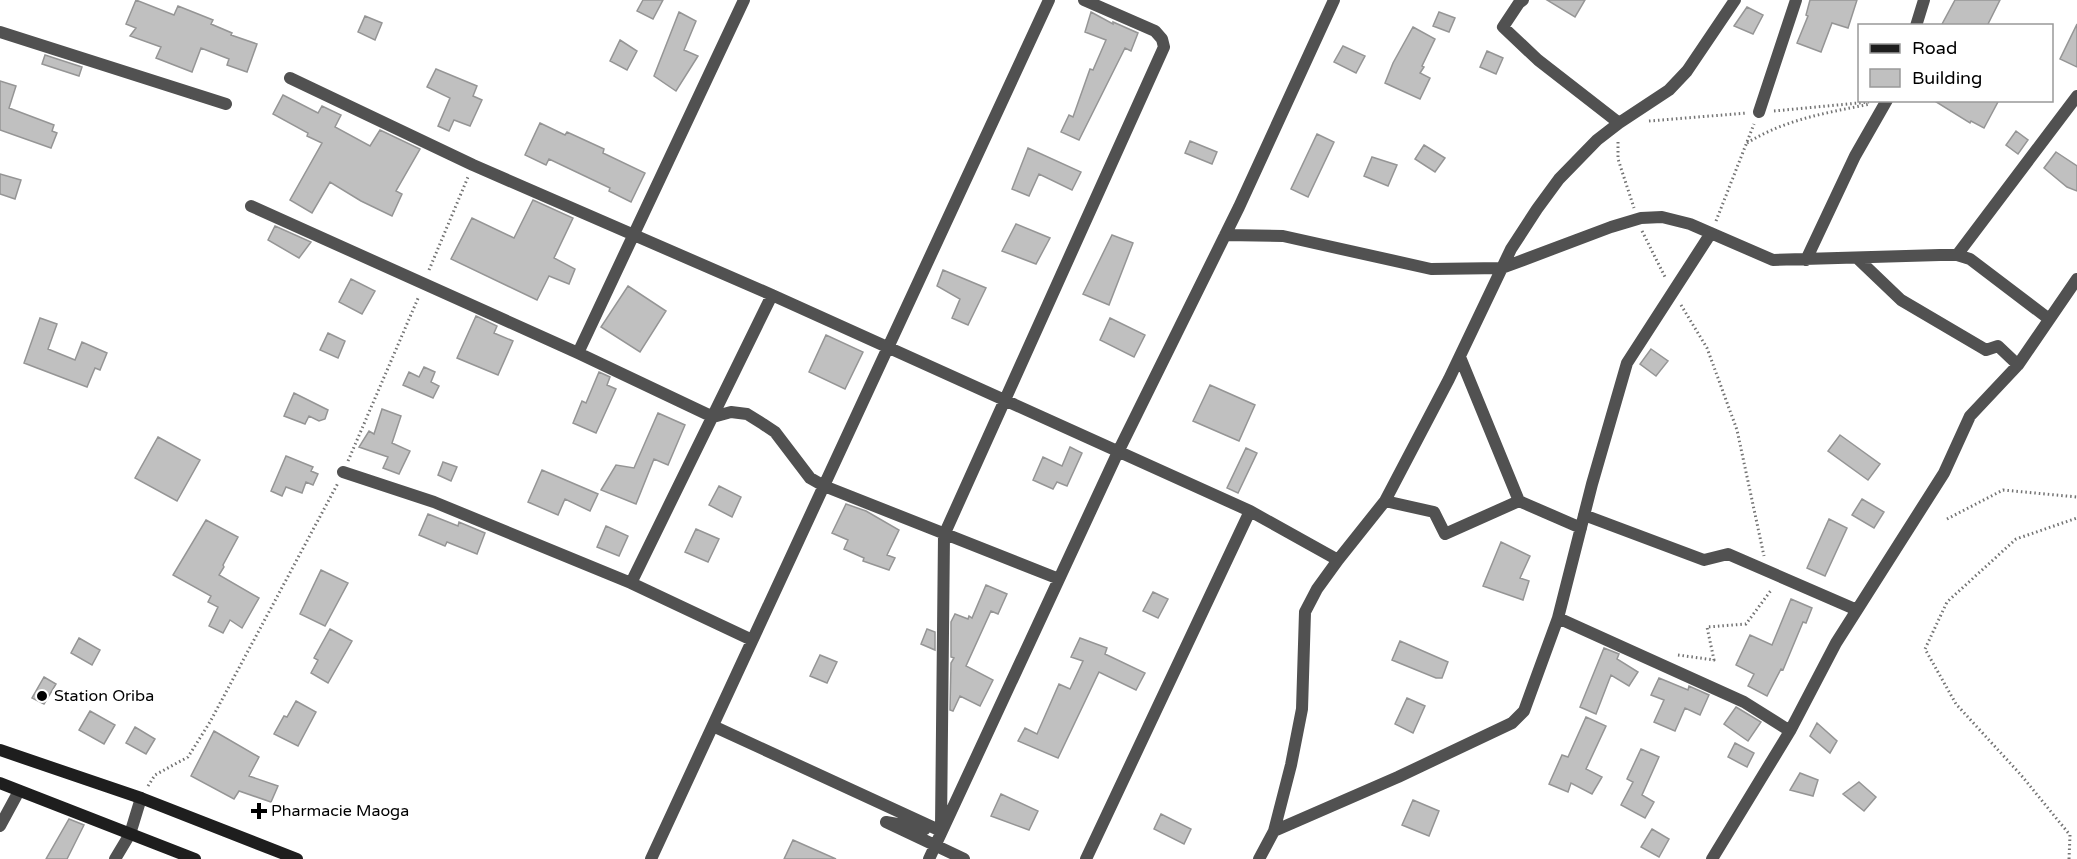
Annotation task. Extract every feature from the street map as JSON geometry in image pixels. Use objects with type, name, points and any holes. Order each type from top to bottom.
[{"type":"main road","points":[[0,750],[141,798],[297,859]]},
{"type":"main road","points":[[0,783],[195,859]]},
{"type":"street","points":[[578,353],[744,0]]},
{"type":"street","points":[[654,858],[752,640],[1049,0]]},
{"type":"street","points":[[941,831],[944,536],[1164,46],[1162,39],[1155,31],[1084,0]]},
{"type":"street","points":[[929,859],[1118,452],[1225,235],[1334,0]]},
{"type":"street","points":[[1522,0],[1503,27],[1539,60],[1618,123]]},
{"type":"street","points":[[1259,859],[1274,831],[1291,765],[1302,709],[1305,612],[1317,590],[1385,501],[1460,357],[1511,249],[1559,179],[1596,140],[1669,90],[1687,71],[1736,0]]},
{"type":"street","points":[[1758,112],[1796,0]]},
{"type":"street","points":[[1917,24],[1924,0]]},
{"type":"street","points":[[0,32],[226,104]]},
{"type":"street","points":[[290,78],[473,165],[772,295],[1250,511],[1338,560]]},
{"type":"street","points":[[1958,255],[2077,96]]},
{"type":"street","points":[[1806,260],[1855,156],[1886,102]]},
{"type":"street","points":[[251,206],[578,353],[713,417],[731,412],[747,414],[775,432],[810,478],[824,486],[944,536],[1059,579]]},
{"type":"street","points":[[1225,235],[1283,236],[1431,269],[1502,268],[1638,219],[1662,217],[1690,224],[1773,260],[1958,255],[1970,259],[2049,319]]},
{"type":"street","points":[[1274,831],[1398,777],[1512,723],[1524,711],[1558,618],[1627,363],[1711,233]]},
{"type":"street","points":[[1857,258],[1901,300],[1986,350],[1998,346],[2018,365]]},
{"type":"street","points":[[1712,859],[1790,731],[1836,643],[1944,473],[1970,416],[2018,365],[2049,319],[2073,295],[2077,279]]},
{"type":"street","points":[[631,583],[772,295]]},
{"type":"street","points":[[1460,357],[1519,501]]},
{"type":"street","points":[[343,472],[434,502],[631,583],[752,640]]},
{"type":"street","points":[[1385,501],[1434,512],[1445,534],[1519,501],[1704,560],[1728,554],[1857,610]]},
{"type":"street","points":[[1086,859],[1250,511]]},
{"type":"street","points":[[1558,618],[1744,702],[1790,731]]},
{"type":"street","points":[[713,726],[941,831]]},
{"type":"street","points":[[0,826],[19,791]]},
{"type":"street","points":[[115,859],[130,834],[141,798]]},
{"type":"street","points":[[941,831],[886,822],[934,847],[964,859]]},
{"type":"path","points":[[1747,143],[1769,129],[1803,118],[1878,102]]},
{"type":"path","points":[[1711,233],[1758,112]]},
{"type":"path","points":[[1618,123],[1618,159],[1638,219],[1654,256],[1707,348],[1737,430],[1772,589],[1746,624],[1707,627],[1714,660],[1678,656]]},
{"type":"path","points":[[141,798],[155,776],[188,757],[205,730],[343,472],[473,165]]},
{"type":"path","points":[[1947,519],[2003,490],[2077,497]]},
{"type":"path","points":[[2069,859],[2070,835],[2021,775],[1956,704],[1925,649],[1947,602],[2016,539],[2077,518]]},
{"type":"building","points":[[136,0],[174,15],[178,6],[213,20],[211,24],[232,33],[231,35],[257,44],[247,72],[227,65],[229,59],[201,48],[192,72],[156,58],[161,47],[130,36],[136,28],[126,24]]},
{"type":"building","points":[[643,0],[663,0],[653,19],[637,11]]},
{"type":"building","points":[[1547,0],[1585,0],[1575,17]]},
{"type":"building","points":[[1810,0],[1857,0],[1848,28],[1832,23],[1821,52],[1797,43],[1808,16],[1806,15]]},
{"type":"building","points":[[1955,0],[2000,0],[1988,24],[1942,24]]},
{"type":"building","points":[[1747,7],[1763,15],[1753,34],[1734,26]]},
{"type":"building","points":[[679,12],[696,21],[684,50],[698,56],[676,91],[654,76]]},
{"type":"building","points":[[1091,12],[1113,24],[1113,22],[1138,33],[1131,51],[1125,48],[1079,140],[1061,132],[1069,115],[1073,117],[1090,69],[1093,70],[1106,40],[1085,32]]},
{"type":"building","points":[[1439,12],[1455,18],[1449,32],[1433,26]]},
{"type":"building","points":[[365,16],[382,23],[375,40],[358,32]]},
{"type":"building","points":[[2077,24],[2077,67],[2060,59]]},
{"type":"building","points":[[1413,27],[1435,39],[1420,73],[1430,78],[1420,99],[1385,83]]},
{"type":"building","points":[[620,40],[637,51],[627,70],[610,61]]},
{"type":"building","points":[[1343,46],[1365,56],[1356,73],[1334,62]]},
{"type":"building","points":[[1487,51],[1503,58],[1496,74],[1480,67]]},
{"type":"building","points":[[45,55],[82,67],[79,76],[42,64]]},
{"type":"building","points":[[436,69],[477,86],[473,96],[482,100],[470,126],[454,120],[449,131],[438,126],[450,98],[427,87]]},
{"type":"building","points":[[0,81],[16,86],[9,108],[54,125],[52,131],[57,133],[51,148],[0,130]]},
{"type":"building","points":[[283,95],[318,113],[322,106],[341,115],[335,127],[370,146],[380,130],[420,149],[396,191],[402,194],[392,216],[330,182],[312,213],[290,200],[322,143],[273,114]]},
{"type":"building","points":[[1936,102],[1998,102],[1984,128],[1971,121],[1970,123]]},
{"type":"building","points":[[540,123],[565,135],[567,132],[604,149],[603,153],[645,173],[631,202],[609,191],[610,188],[549,159],[546,165],[525,155]]},
{"type":"building","points":[[2016,131],[2028,140],[2018,154],[2006,145]]},
{"type":"building","points":[[1317,134],[1334,142],[1308,197],[1291,189]]},
{"type":"building","points":[[1190,141],[1217,152],[1212,164],[1185,153]]},
{"type":"building","points":[[1424,145],[1445,158],[1435,172],[1415,159]]},
{"type":"building","points":[[1028,148],[1081,172],[1072,190],[1039,174],[1029,196],[1012,189]]},
{"type":"building","points":[[2056,152],[2077,166],[2077,191],[2067,187],[2044,168]]},
{"type":"building","points":[[1372,157],[1397,165],[1388,186],[1364,176]]},
{"type":"building","points":[[0,174],[21,180],[15,199],[0,194]]},
{"type":"building","points":[[533,200],[573,218],[554,258],[575,269],[569,284],[549,276],[537,300],[451,259],[472,218],[514,238]]},
{"type":"building","points":[[1016,224],[1050,238],[1036,264],[1002,251]]},
{"type":"building","points":[[275,226],[311,242],[299,258],[268,240]]},
{"type":"building","points":[[1112,235],[1133,243],[1109,305],[1083,294]]},
{"type":"building","points":[[943,270],[986,288],[968,325],[952,318],[960,299],[937,286]]},
{"type":"building","points":[[351,279],[375,291],[362,314],[339,302]]},
{"type":"building","points":[[628,286],[666,311],[640,352],[601,327]]},
{"type":"building","points":[[476,316],[497,326],[494,333],[513,341],[498,375],[457,358]]},
{"type":"building","points":[[40,318],[57,324],[48,349],[75,360],[82,342],[107,353],[100,370],[95,368],[87,387],[24,363]]},
{"type":"building","points":[[1110,318],[1145,335],[1134,357],[1100,340]]},
{"type":"building","points":[[328,333],[345,341],[338,358],[320,350]]},
{"type":"building","points":[[826,335],[863,352],[845,389],[809,372]]},
{"type":"building","points":[[1651,349],[1668,361],[1656,376],[1640,364]]},
{"type":"building","points":[[424,367],[435,372],[431,382],[439,386],[433,398],[403,385],[409,372],[419,377]]},
{"type":"building","points":[[599,372],[610,377],[607,385],[616,389],[596,433],[573,423],[582,401],[586,403]]},
{"type":"building","points":[[1210,385],[1255,405],[1239,441],[1193,421]]},
{"type":"building","points":[[294,393],[328,410],[325,419],[319,421],[309,416],[305,424],[284,416]]},
{"type":"building","points":[[382,409],[401,416],[392,443],[410,451],[399,474],[383,468],[388,457],[359,447],[369,431],[374,434]]},
{"type":"building","points":[[658,413],[685,425],[668,465],[654,459],[636,504],[601,490],[616,465],[634,468]]},
{"type":"building","points":[[1840,435],[1880,464],[1868,480],[1828,451]]},
{"type":"building","points":[[158,437],[200,460],[177,501],[135,478]]},
{"type":"building","points":[[1070,447],[1082,453],[1067,486],[1057,482],[1053,489],[1033,480],[1043,457],[1062,466]]},
{"type":"building","points":[[1246,448],[1257,453],[1238,493],[1227,488]]},
{"type":"building","points":[[286,456],[313,467],[311,471],[318,474],[313,485],[306,482],[302,493],[286,487],[282,496],[271,491]]},
{"type":"building","points":[[443,462],[457,467],[451,481],[438,475]]},
{"type":"building","points":[[542,470],[598,494],[590,511],[565,499],[558,515],[528,502]]},
{"type":"building","points":[[719,486],[741,497],[732,517],[709,505]]},
{"type":"building","points":[[1862,499],[1884,512],[1874,528],[1852,515]]},
{"type":"building","points":[[846,504],[866,511],[899,530],[887,555],[895,558],[889,570],[863,561],[864,558],[844,549],[848,540],[832,533]]},
{"type":"building","points":[[428,514],[458,526],[459,522],[485,533],[477,554],[447,542],[445,546],[419,535]]},
{"type":"building","points":[[1829,519],[1847,528],[1825,576],[1807,568]]},
{"type":"building","points":[[206,520],[238,537],[219,575],[259,598],[242,628],[230,620],[223,633],[209,626],[218,607],[208,602],[211,596],[173,575]]},
{"type":"building","points":[[606,526],[628,536],[619,556],[597,547]]},
{"type":"building","points":[[696,529],[719,539],[708,562],[685,552]]},
{"type":"building","points":[[1501,542],[1530,556],[1520,578],[1529,581],[1523,600],[1483,586]]},
{"type":"building","points":[[321,570],[348,583],[325,626],[300,614]]},
{"type":"building","points":[[986,585],[1007,594],[998,614],[991,611],[966,666],[993,680],[980,706],[960,696],[953,711],[950,710],[951,663],[954,658],[951,657],[951,622],[955,614],[968,619],[969,616],[972,618]]},
{"type":"building","points":[[1153,592],[1168,599],[1158,618],[1143,611]]},
{"type":"building","points":[[1791,599],[1812,608],[1806,623],[1803,622],[1783,670],[1781,669],[1767,696],[1748,686],[1754,674],[1736,665],[1750,635],[1772,645]]},
{"type":"building","points":[[330,629],[352,641],[328,683],[311,673],[318,660],[314,658]]},
{"type":"building","points":[[927,629],[935,632],[935,650],[921,644]]},
{"type":"building","points":[[79,638],[100,650],[92,665],[71,653]]},
{"type":"building","points":[[1080,638],[1107,648],[1105,654],[1145,673],[1136,690],[1099,672],[1058,758],[1018,741],[1025,728],[1037,734],[1059,684],[1070,689],[1083,661],[1071,657]]},
{"type":"building","points":[[1400,641],[1448,662],[1442,678],[1436,678],[1392,660]]},
{"type":"building","points":[[1604,648],[1619,654],[1617,659],[1638,672],[1629,686],[1611,675],[1596,714],[1580,707]]},
{"type":"building","points":[[820,655],[837,662],[827,683],[810,676]]},
{"type":"building","points":[[44,677],[56,684],[44,704],[32,698]]},
{"type":"building","points":[[1659,678],[1688,690],[1689,686],[1709,695],[1700,715],[1685,708],[1675,731],[1654,722],[1664,700],[1651,695]]},
{"type":"building","points":[[1407,698],[1425,706],[1413,733],[1395,724]]},
{"type":"building","points":[[296,701],[316,712],[298,746],[274,734]]},
{"type":"building","points":[[1736,707],[1761,722],[1748,741],[1724,724]]},
{"type":"building","points":[[90,711],[115,725],[104,744],[79,730]]},
{"type":"building","points":[[1586,717],[1606,726],[1586,769],[1602,777],[1592,794],[1571,783],[1568,792],[1549,784],[1562,755],[1568,757]]},
{"type":"building","points":[[1817,723],[1837,741],[1830,753],[1810,736]]},
{"type":"building","points":[[135,727],[155,739],[146,754],[126,743]]},
{"type":"building","points":[[214,731],[259,757],[249,776],[278,786],[271,802],[239,791],[234,799],[191,776]]},
{"type":"building","points":[[1735,743],[1754,753],[1747,767],[1728,757]]},
{"type":"building","points":[[1641,749],[1659,757],[1642,795],[1654,802],[1645,818],[1621,805],[1633,782],[1627,779]]},
{"type":"building","points":[[1800,773],[1818,780],[1813,796],[1790,790]]},
{"type":"building","points":[[1859,782],[1876,797],[1864,811],[1843,794]]},
{"type":"building","points":[[1001,794],[1038,811],[1029,830],[991,816]]},
{"type":"building","points":[[1413,800],[1439,811],[1429,836],[1402,825]]},
{"type":"building","points":[[1161,814],[1191,829],[1184,844],[1154,829]]},
{"type":"building","points":[[69,819],[84,825],[67,859],[46,859]]},
{"type":"building","points":[[1652,829],[1669,839],[1659,857],[1641,847]]},
{"type":"building","points":[[793,840],[836,859],[784,859]]},
{"type":"place","name":"Station Oriba","points":[[42,696]]},
{"type":"place","name":"Pharmacie Maoga","points":[[259,811]]}]
